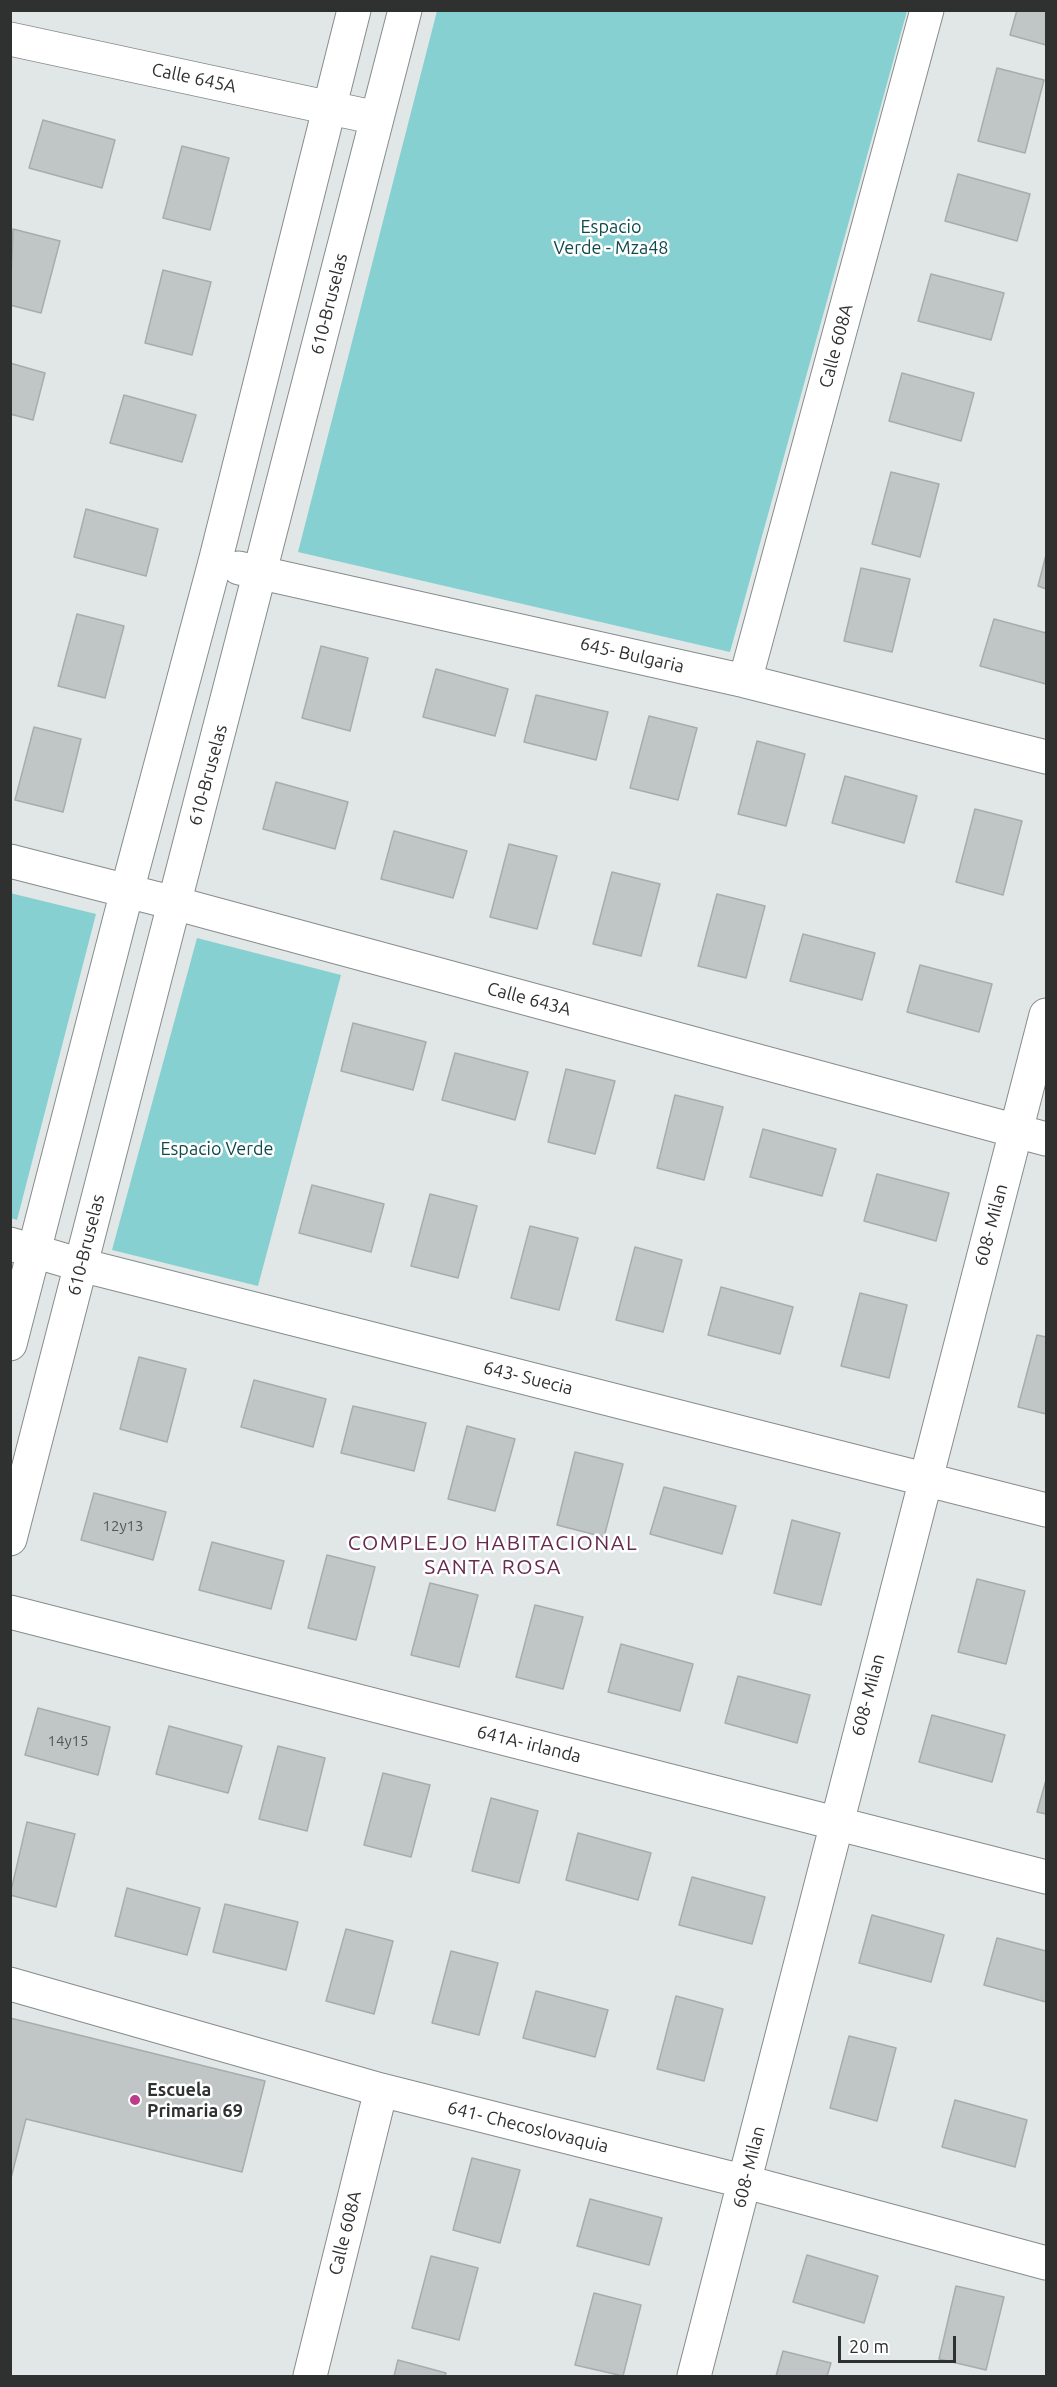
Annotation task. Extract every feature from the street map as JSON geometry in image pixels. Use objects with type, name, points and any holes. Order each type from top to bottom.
[{"type":"street","points":[[10,1344],[23,1248],[127,891],[215,562],[354,10]]},
{"type":"street","name":"610-Bruselas","points":[[10,1539],[405,10]]},
{"type":"street","name":"Calle 608A","points":[[745,681],[927,10]]},
{"type":"street","name":"Calle 645A","points":[[10,39],[377,118]]},
{"type":"street","name":"645- Bulgaria","points":[[215,562],[745,681],[1047,757]]},
{"type":"street","name":"Calle 643A","points":[[10,861],[174,903],[1031,1135]]},
{"type":"street","name":"608- Milan","points":[[694,2376],[746,2182],[835,1821],[925,1478],[1031,1135],[1047,1015]]},
{"type":"street","name":"643- Suecia","points":[[23,1248],[81,1265],[1047,1510]]},
{"type":"street","name":"641A- irlanda","points":[[10,1612],[1047,1876]]},
{"type":"street","name":"641- Checoslovaquia","points":[[10,1984],[381,2090],[746,2182],[1047,2263]]},
{"type":"street","name":"Calle 608A","points":[[309,2376],[381,2090]]},
{"type":"green space","name":"Espacio Verde - Mza48","points":[[437,11],[907,11],[730,652],[298,552]]},
{"type":"green space","points":[[10,893],[96,914],[17,1220],[10,1218]]},
{"type":"green space","name":"Espacio Verde","points":[[197,938],[341,975],[258,1286],[112,1250]]},
{"type":"building","points":[[1017,10],[1046,10],[1046,45],[1010,35]]},
{"type":"building","points":[[997,68],[1044,80],[1025,153],[978,141]]},
{"type":"building","points":[[43,120],[115,140],[102,188],[29,168]]},
{"type":"building","points":[[182,146],[229,158],[210,230],[163,218]]},
{"type":"building","points":[[958,174],[1030,194],[1017,241],[945,221]]},
{"type":"building","points":[[13,229],[60,241],[41,313],[10,305]]},
{"type":"building","points":[[163,270],[211,282],[192,355],[145,343]]},
{"type":"building","points":[[931,274],[1004,293],[991,340],[918,321]]},
{"type":"building","points":[[10,363],[45,373],[33,420],[10,414]]},
{"type":"building","points":[[902,373],[974,393],[961,441],[889,421]]},
{"type":"building","points":[[124,395],[196,415],[182,462],[110,443]]},
{"type":"building","points":[[891,472],[939,484],[920,557],[872,544]]},
{"type":"building","points":[[86,509],[158,529],[146,576],[74,557]]},
{"type":"building","points":[[1046,555],[1046,589],[1038,586]]},
{"type":"building","points":[[861,568],[910,579],[892,652],[844,641]]},
{"type":"building","points":[[77,614],[124,626],[105,698],[58,686]]},
{"type":"building","points":[[994,619],[1046,633],[1046,684],[980,666]]},
{"type":"building","points":[[321,646],[368,658],[350,731],[302,718]]},
{"type":"building","points":[[436,669],[508,689],[495,736],[423,717]]},
{"type":"building","points":[[536,695],[608,712],[596,760],[524,742]]},
{"type":"building","points":[[649,716],[697,728],[678,800],[630,788]]},
{"type":"building","points":[[34,727],[81,739],[63,812],[15,800]]},
{"type":"building","points":[[757,741],[805,754],[786,826],[738,814]]},
{"type":"building","points":[[845,776],[917,796],[904,843],[832,823]]},
{"type":"building","points":[[276,782],[348,802],[335,849],[263,829]]},
{"type":"building","points":[[975,809],[1022,821],[1003,895],[956,882]]},
{"type":"building","points":[[394,831],[467,851],[453,898],[381,879]]},
{"type":"building","points":[[509,844],[557,856],[537,929],[490,917]]},
{"type":"building","points":[[612,872],[660,884],[641,956],[593,944]]},
{"type":"building","points":[[717,894],[765,906],[746,978],[698,966]]},
{"type":"building","points":[[803,934],[875,953],[862,1000],[790,981]]},
{"type":"building","points":[[920,965],[992,984],[979,1032],[907,1012]]},
{"type":"building","points":[[353,1023],[426,1042],[413,1090],[341,1071]]},
{"type":"building","points":[[455,1053],[528,1072],[515,1120],[442,1100]]},
{"type":"building","points":[[566,1069],[615,1081],[595,1154],[548,1142]]},
{"type":"building","points":[[675,1095],[723,1107],[704,1180],[657,1168]]},
{"type":"building","points":[[763,1129],[836,1149],[822,1196],[750,1177]]},
{"type":"building","points":[[877,1174],[949,1193],[936,1241],[864,1221]]},
{"type":"building","points":[[312,1185],[384,1204],[371,1252],[299,1233]]},
{"type":"building","points":[[430,1194],[477,1206],[458,1278],[411,1266]]},
{"type":"building","points":[[530,1226],[578,1238],[559,1310],[511,1298]]},
{"type":"building","points":[[635,1247],[682,1260],[663,1332],[616,1320]]},
{"type":"building","points":[[721,1287],[793,1307],[780,1354],[708,1335]]},
{"type":"building","points":[[860,1293],[907,1305],[889,1378],[841,1366]]},
{"type":"building","points":[[1037,1335],[1046,1337],[1046,1414],[1018,1407]]},
{"type":"building","points":[[139,1357],[186,1369],[167,1442],[120,1429]]},
{"type":"building","points":[[254,1380],[326,1399],[313,1447],[241,1427]]},
{"type":"building","points":[[353,1406],[426,1423],[414,1471],[341,1453]]},
{"type":"building","points":[[467,1426],[515,1439],[495,1511],[448,1499]]},
{"type":"building","points":[[575,1452],[623,1464],[604,1537],[557,1525]]},
{"type":"building","points":[[664,1487],[736,1506],[722,1554],[650,1534]]},
{"type":"building","points":[[94,1493],[166,1512],[153,1560],[81,1540]]},
{"type":"building","points":[[792,1520],[840,1533],[821,1605],[774,1593]]},
{"type":"building","points":[[212,1542],[284,1561],[271,1609],[199,1590]]},
{"type":"building","points":[[327,1555],[375,1567],[356,1640],[308,1628]]},
{"type":"building","points":[[977,1579],[1025,1591],[1006,1664],[958,1652]]},
{"type":"building","points":[[430,1583],[478,1595],[459,1667],[411,1655]]},
{"type":"building","points":[[535,1605],[583,1617],[563,1689],[516,1677]]},
{"type":"building","points":[[621,1644],[693,1664],[680,1711],[608,1692]]},
{"type":"building","points":[[738,1676],[810,1695],[797,1743],[725,1723]]},
{"type":"building","points":[[38,1708],[110,1727],[98,1775],[25,1755]]},
{"type":"building","points":[[932,1715],[1005,1735],[992,1782],[919,1762]]},
{"type":"building","points":[[169,1726],[242,1746],[228,1793],[156,1774]]},
{"type":"building","points":[[278,1746],[325,1758],[307,1831],[259,1819]]},
{"type":"building","points":[[383,1773],[430,1785],[411,1857],[364,1845]]},
{"type":"building","points":[[1046,1780],[1046,1814],[1037,1812]]},
{"type":"building","points":[[491,1798],[538,1811],[519,1883],[472,1871]]},
{"type":"building","points":[[27,1822],[75,1834],[56,1907],[10,1895]]},
{"type":"building","points":[[578,1833],[651,1853],[638,1900],[566,1880]]},
{"type":"building","points":[[692,1877],[765,1897],[752,1944],[679,1925]]},
{"type":"building","points":[[127,1888],[200,1908],[187,1955],[115,1936]]},
{"type":"building","points":[[225,1904],[298,1922],[286,1970],[213,1952]]},
{"type":"building","points":[[872,1915],[944,1935],[931,1982],[859,1963]]},
{"type":"building","points":[[346,1929],[393,1941],[374,2014],[326,2001]]},
{"type":"building","points":[[997,1938],[1046,1951],[1046,2002],[984,1985]]},
{"type":"building","points":[[451,1951],[498,1963],[479,2035],[432,2023]]},
{"type":"building","points":[[536,1991],[608,2010],[595,2057],[523,2038]]},
{"type":"building","points":[[676,1996],[723,2009],[704,2081],[657,2069]]},
{"type":"building","name":"Escuela Primaria 69","points":[[10,2018],[265,2081],[242,2172],[26,2119],[10,2182]]},
{"type":"building","points":[[849,2036],[896,2048],[877,2121],[830,2108]]},
{"type":"building","points":[[955,2100],[1027,2120],[1015,2167],[942,2147]]},
{"type":"building","points":[[472,2158],[520,2170],[500,2243],[453,2230]]},
{"type":"building","points":[[590,2199],[662,2218],[649,2265],[577,2246]]},
{"type":"building","points":[[807,2255],[878,2276],[864,2323],[793,2302]]},
{"type":"building","points":[[431,2256],[478,2268],[459,2340],[412,2328]]},
{"type":"building","points":[[956,2286],[1004,2297],[986,2370],[939,2359]]},
{"type":"building","points":[[594,2293],[641,2305],[623,2376],[575,2365]]},
{"type":"building","points":[[783,2351],[831,2363],[827,2376],[776,2376]]},
{"type":"building","points":[[398,2360],[446,2373],[445,2376],[394,2376]]},
{"type":"place","name":"Escuela Primaria 69","points":[[135,2100]]},
{"type":"district","name":"COMPLEJO HABITACIONAL SANTA ROSA","points":[[493,1555]]}]
